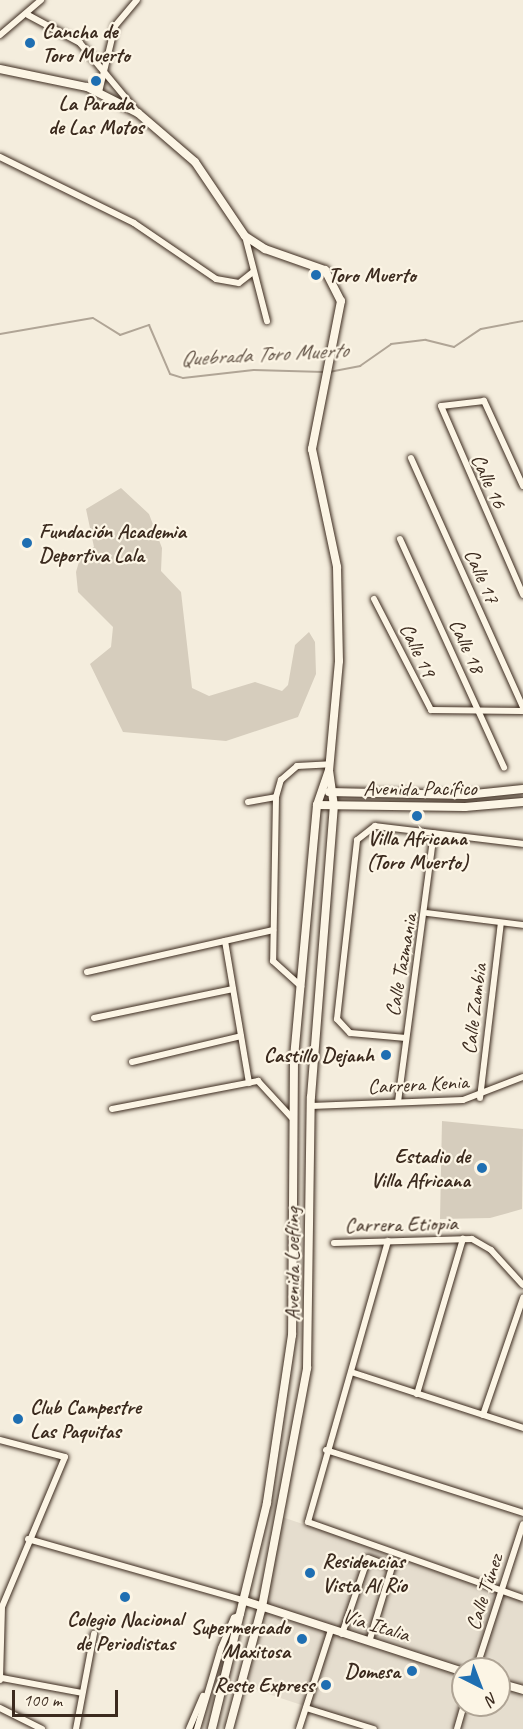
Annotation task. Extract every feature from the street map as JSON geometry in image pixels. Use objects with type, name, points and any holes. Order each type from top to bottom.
[{"type":"street","points":[[0,35],[28,15],[41,0]]},
{"type":"street","points":[[99,92],[118,19],[137,0]]},
{"type":"street","points":[[28,15],[80,43],[146,119],[199,166],[245,236],[267,321]]},
{"type":"street","points":[[0,69],[99,92],[146,119]]},
{"type":"street","points":[[0,157],[134,223],[216,279],[239,283],[253,272]]},
{"type":"street","points":[[245,236],[265,249],[320,267],[335,281],[342,307],[312,449],[338,579],[339,671],[329,766],[297,766],[281,780],[276,797],[273,961],[301,986]]},
{"type":"street","name":"Calle 16","points":[[523,486],[488,407],[477,399],[447,403],[440,413],[523,595]]},
{"type":"street","name":"Calle 17","points":[[411,458],[523,709]]},
{"type":"street","name":"Calle 18","points":[[400,539],[504,767]]},
{"type":"street","name":"Calle 19","points":[[374,599],[426,706],[435,712],[480,713]]},
{"type":"street","points":[[480,713],[523,709]]},
{"type":"street","name":"Avenida Loefling","points":[[229,1729],[262,1606],[307,1368],[311,1106],[334,806],[329,766]]},
{"type":"street","name":"Avenida Loefling","points":[[212,1729],[243,1608],[288,1377],[294,1120],[301,986],[317,805],[329,766]]},
{"type":"street","name":"Avenida Pacífico","points":[[320,793],[465,795],[523,789]]},
{"type":"street","points":[[248,802],[276,797]]},
{"type":"street","name":"Avenida Pacífico","points":[[317,805],[465,807],[523,802]]},
{"type":"street","points":[[406,1038],[350,1033],[337,1019],[354,854],[364,830],[375,826],[523,844]]},
{"type":"street","name":"Calle Tazmania","points":[[398,1102],[427,913],[434,833]]},
{"type":"street","points":[[427,913],[523,925]]},
{"type":"street","name":"Calle Zambia","points":[[480,1098],[501,923]]},
{"type":"street","points":[[87,972],[273,930]]},
{"type":"street","points":[[225,941],[249,1083]]},
{"type":"street","points":[[94,1018],[233,989]]},
{"type":"street","points":[[132,1062],[241,1036]]},
{"type":"street","name":"Carrera Kenia","points":[[311,1106],[480,1098],[523,1077]]},
{"type":"street","points":[[112,1109],[249,1083],[266,1085],[294,1120]]},
{"type":"street","points":[[417,1394],[463,1239]]},
{"type":"street","name":"Carrera Etiopia","points":[[334,1243],[463,1239],[491,1250],[523,1285]]},
{"type":"street","points":[[388,1241],[326,1450],[308,1522],[523,1598]]},
{"type":"street","points":[[483,1415],[523,1298]]},
{"type":"street","points":[[351,1372],[523,1428]]},
{"type":"street","points":[[0,1440],[64,1457],[28,1539],[1,1609],[1,1679],[82,1693]]},
{"type":"street","points":[[326,1450],[523,1513]]},
{"type":"street","name":"Calle Túnez","points":[[480,1657],[523,1524]]},
{"type":"street","points":[[28,1539],[243,1608],[234,1618],[189,1729]]},
{"type":"street","points":[[342,1634],[368,1558],[392,1567],[369,1642]]},
{"type":"street","points":[[0,1586],[7,1593]]},
{"type":"street","name":"Vía Italia","points":[[243,1608],[262,1606],[451,1668]]},
{"type":"street","points":[[299,1729],[331,1630]]},
{"type":"street","points":[[76,1729],[94,1634]]},
{"type":"street","points":[[197,1729],[210,1679]]},
{"type":"street","points":[[0,1708],[39,1728]]},
{"type":"street","points":[[306,1708],[374,1729]]},
{"type":"shaded area","points":[[121,488],[149,514],[162,548],[161,571],[181,592],[192,688],[209,696],[255,682],[282,691],[288,685],[295,645],[309,632],[315,642],[316,674],[298,717],[226,741],[123,732],[90,664],[111,647],[113,627],[78,592],[76,572],[80,558],[94,547],[86,509]]},
{"type":"shaded area","name":"Estadio de Villa Africana","points":[[442,1121],[523,1129],[522,1209],[490,1218],[440,1219]]},
{"type":"shaded area","points":[[279,1516],[523,1598],[523,1729],[374,1729],[241,1685]]},
{"type":"waterway","name":"Quebrada Toro Muerto","points":[[0,334],[93,318],[120,335],[149,325],[170,374],[183,378],[254,370],[324,372]]},
{"type":"waterway","name":"Quebrada Toro Muerto","points":[[329,372],[360,366],[391,344],[426,340],[454,347],[481,329],[523,321]]},
{"type":"place","name":"Cancha de Toro Muerto","points":[[30,43]]},
{"type":"place","name":"La Parada de Las Motos","points":[[96,81]]},
{"type":"place","name":"Toro Muerto","points":[[316,275]]},
{"type":"place","name":"Fundación Academia Deportiva Lala","points":[[27,543]]},
{"type":"place","name":"Villa Africana (Toro Muerto)","points":[[417,816]]},
{"type":"place","name":"Castillo Dejanh","points":[[386,1055]]},
{"type":"place","name":"Estadio de Villa Africana","points":[[482,1168]]},
{"type":"place","name":"Club Campestre Las Paquitas","points":[[18,1419]]},
{"type":"place","name":"Residencias Vista Al Río","points":[[310,1573]]},
{"type":"place","name":"Colegio Nacional de Periodistas","points":[[125,1597]]},
{"type":"place","name":"Supermercado Maxitosa","points":[[302,1639]]},
{"type":"place","name":"Domesa","points":[[412,1671]]},
{"type":"place","name":"Reste Express","points":[[326,1685]]}]
